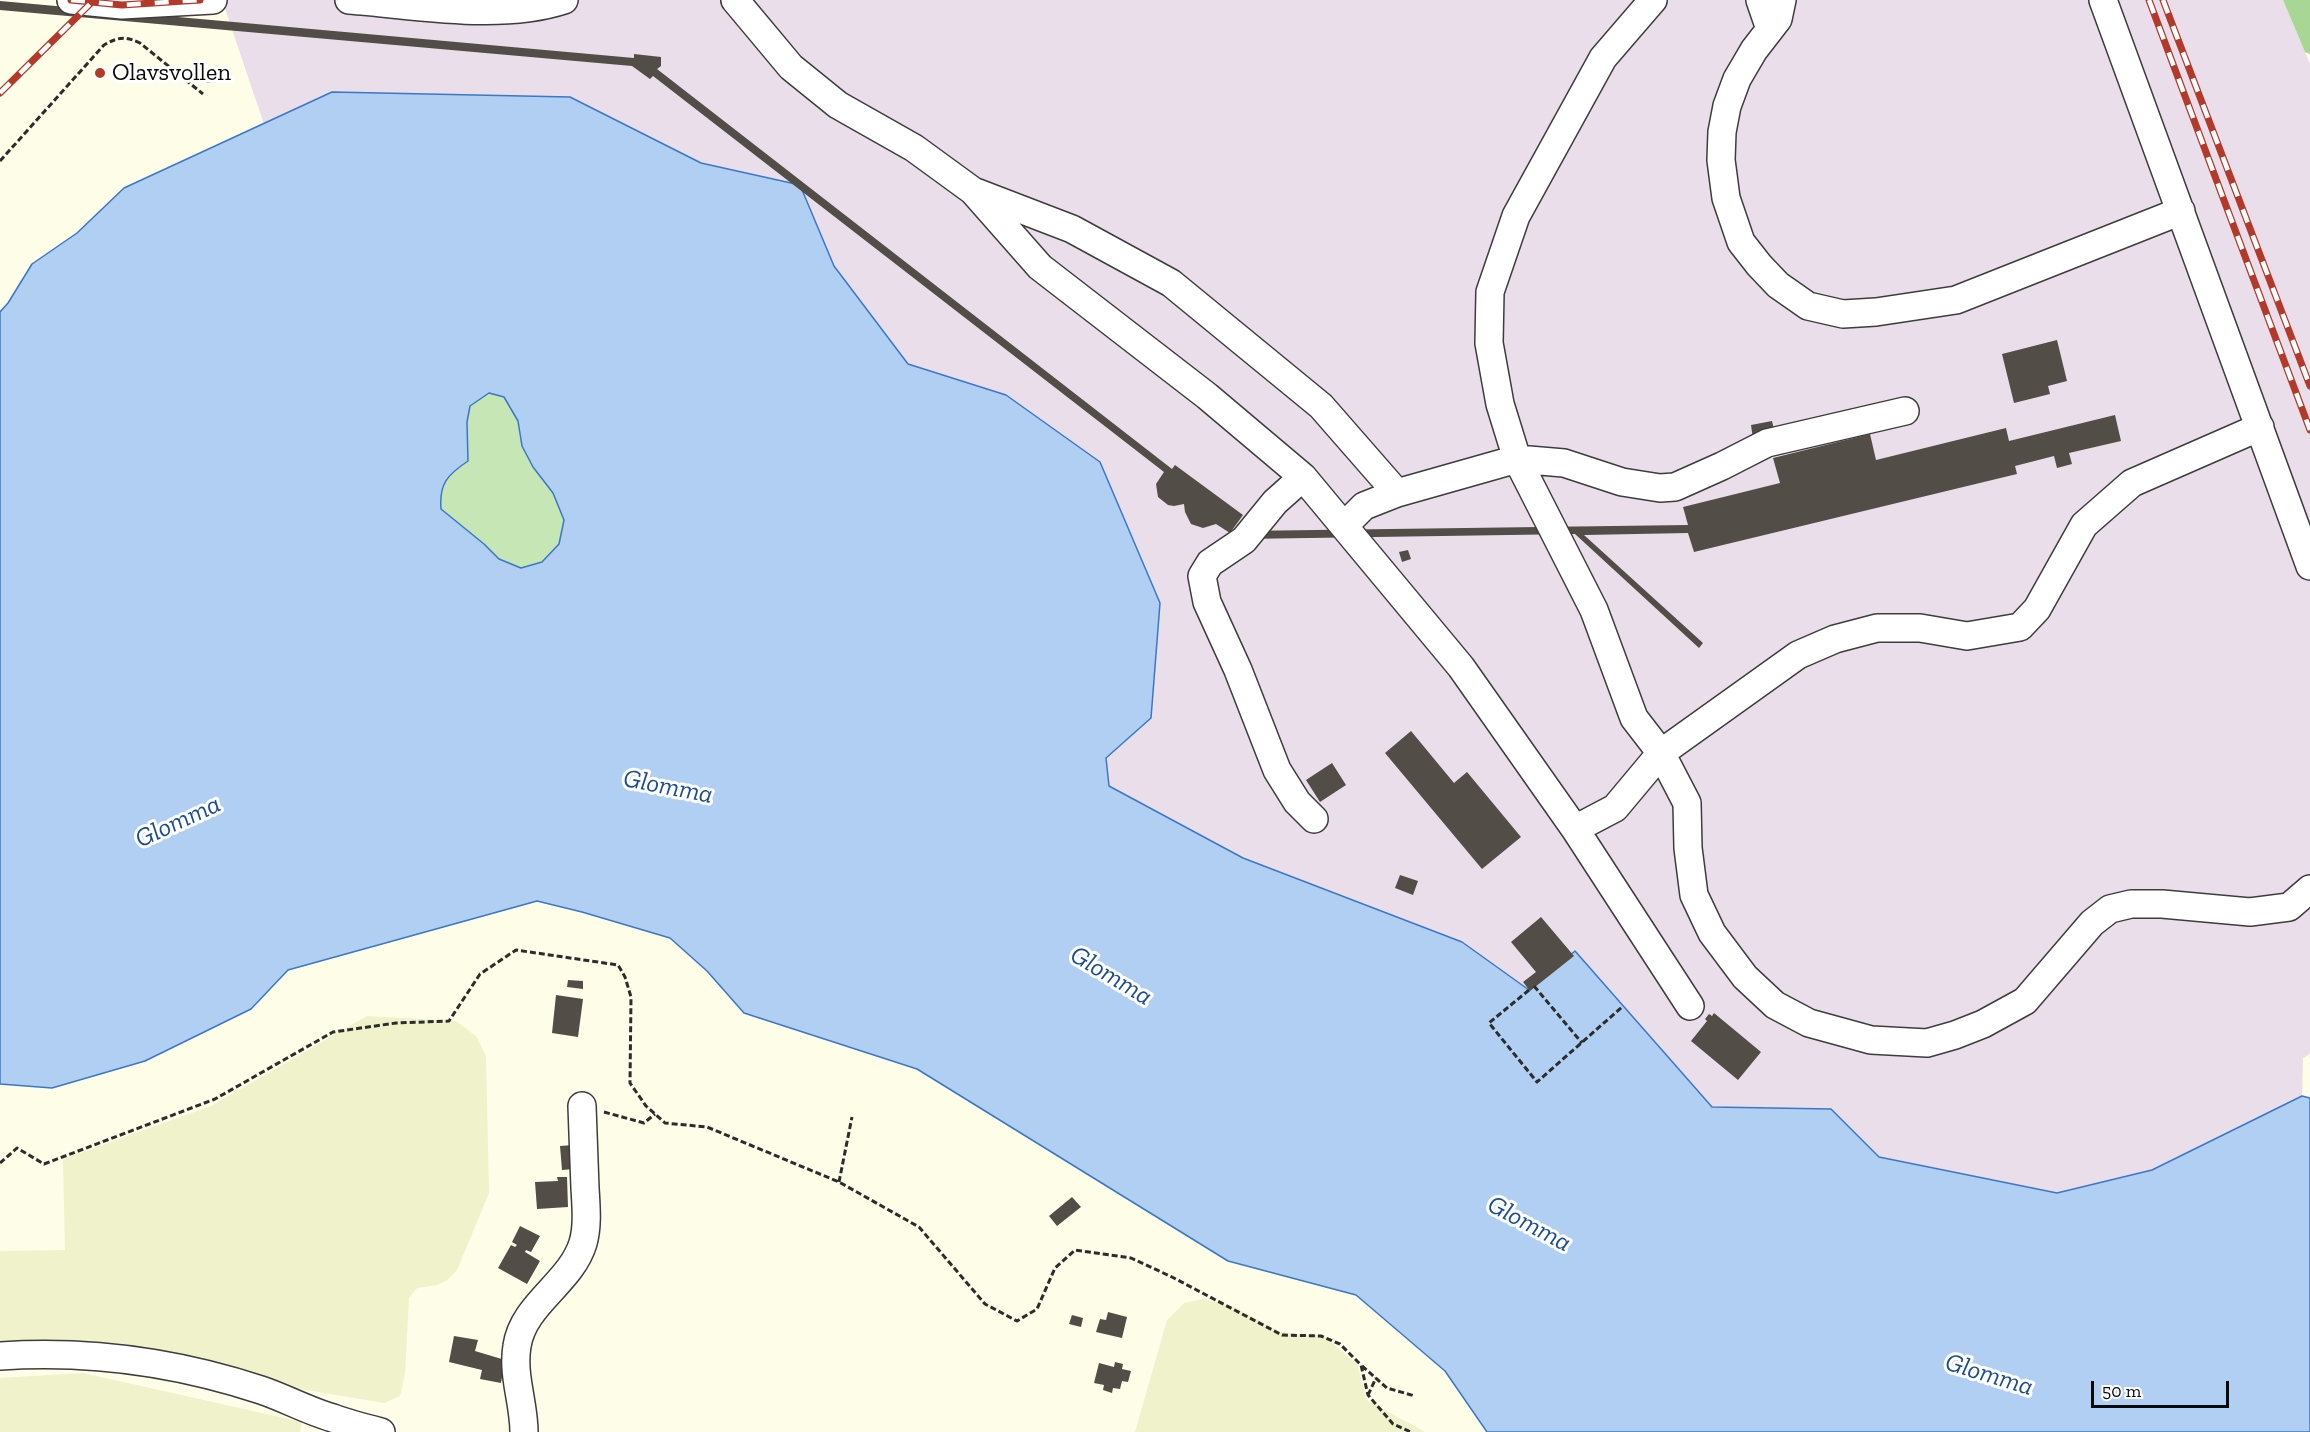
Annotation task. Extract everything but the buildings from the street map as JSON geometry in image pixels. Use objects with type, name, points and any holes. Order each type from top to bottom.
[{"type":"street","points":[[71,0],[122,5],[213,0]]},
{"type":"street","points":[[350,0],[499,12],[540,8],[564,0]]},
{"type":"street","points":[[735,0],[791,67],[831,99],[914,148],[973,191],[1040,267],[1207,396],[1303,477],[1461,667],[1575,829],[1690,1006]]},
{"type":"street","points":[[1653,0],[1603,58],[1516,216],[1490,292],[1489,343],[1500,404],[1517,459],[1594,610],[1634,718],[1661,753],[1687,803],[1688,848],[1694,895],[1712,933],[1745,977],[1775,1005],[1809,1023],[1871,1040],[1927,1043],[1983,1024],[2025,1001],[2092,923],[2110,909],[2131,904],[2162,904],[2250,912],[2289,907],[2310,889]]},
{"type":"street","points":[[1760,0],[1770,29]]},
{"type":"street","points":[[1782,0],[1778,19],[1754,50],[1737,79],[1727,106],[1722,132],[1721,160],[1724,189],[1737,233],[1747,251],[1778,285],[1808,306],[1843,314],[1876,312],[1956,300],[2181,211]]},
{"type":"street","points":[[2103,0],[2310,566]]},
{"type":"street","points":[[973,191],[1072,229],[1171,283],[1321,406],[1396,493]]},
{"type":"street","points":[[1345,525],[1364,506],[1396,493],[1517,459],[1564,463],[1622,482],[1660,488],[1675,487],[1767,443],[1905,411]]},
{"type":"street","points":[[1575,829],[1615,808],[1661,753],[1798,656],[1835,639],[1877,628],[1920,627],[1967,636],[2020,627],[2037,609],[2084,525],[2132,483],[2260,427]]},
{"type":"street","points":[[1303,477],[1275,502],[1244,540],[1209,563],[1202,576],[1207,602],[1238,670],[1277,770],[1297,802],[1314,819]]},
{"type":"street","points":[[524,1432],[524,1417],[516,1371],[517,1344],[527,1320],[572,1265],[583,1243],[586,1216],[582,1106]]},
{"type":"street","points":[[0,1356],[92,1355],[119,1357],[183,1369],[261,1390],[332,1418],[381,1432]]},
{"type":"path","points":[[0,161],[104,45],[117,38],[129,38],[140,43],[203,94]]},
{"type":"path","points":[[0,1163],[16,1148],[44,1164],[215,1100],[333,1032],[396,1023],[449,1021],[480,974],[516,950],[618,965],[625,977],[631,997],[630,1083],[654,1114],[665,1123],[707,1127],[839,1182],[919,1227],[985,1304],[1017,1321],[1037,1309],[1055,1268],[1076,1250],[1131,1258],[1172,1277],[1274,1332],[1282,1335],[1321,1336],[1340,1344],[1387,1388],[1415,1396]]},
{"type":"path","points":[[1534,986],[1582,1043]]},
{"type":"path","points":[[1529,990],[1489,1023],[1537,1082],[1622,1007]]},
{"type":"path","points":[[582,1106],[644,1123],[654,1114]]},
{"type":"path","points":[[839,1182],[852,1117]]},
{"type":"path","points":[[1361,1365],[1368,1395],[1393,1424],[1411,1432]]},
{"type":"path","points":[[1368,1395],[1376,1378]]},
{"type":"shaded area","points":[[222,0],[2283,0],[2310,64],[2310,1054],[2303,1058],[2302,1096],[2152,1170],[2057,1193],[1879,1157],[1831,1109],[1712,1107],[1575,951],[1529,990],[1462,942],[1242,858],[1109,786],[1106,758],[1151,718],[1006,395],[908,364],[834,266],[800,185],[701,163],[570,97],[332,92],[264,124]]},
{"type":"green space","points":[[2283,0],[2310,0],[2310,54],[2305,52]]},
{"type":"green space","points":[[489,393],[504,397],[518,421],[522,447],[533,467],[553,493],[564,520],[559,544],[542,562],[522,568],[499,559],[441,509],[441,493],[446,481],[468,461],[467,422],[470,406]]},
{"type":"green space","points":[[367,1016],[456,1021],[476,1036],[486,1056],[489,1193],[457,1270],[447,1280],[437,1285],[417,1288],[409,1298],[405,1374],[400,1396],[384,1403],[271,1384],[0,1349],[0,1251],[65,1250],[63,1159],[211,1106]]},
{"type":"green space","points":[[1203,1299],[1235,1307],[1279,1332],[1324,1336],[1357,1364],[1367,1400],[1425,1432],[1135,1432],[1167,1320],[1184,1303]]},
{"type":"green space","points":[[83,1373],[302,1422],[300,1432],[0,1432],[0,1378]]},
{"type":"water","name":"Glomma","points":[[332,92],[570,97],[701,163],[800,185],[834,266],[908,364],[1006,395],[1100,462],[1160,603],[1151,718],[1106,758],[1109,786],[1243,858],[1462,942],[1529,990],[1575,951],[1712,1107],[1831,1109],[1879,1157],[2057,1193],[2152,1170],[2302,1096],[2310,1098],[2310,1432],[1487,1432],[1445,1371],[1356,1295],[1228,1261],[917,1069],[744,1013],[707,971],[670,938],[537,901],[288,970],[251,1009],[145,1061],[52,1088],[0,1084],[0,312],[32,264],[77,233],[124,188]],"holes":[[[489,393],[504,397],[518,421],[522,446],[533,467],[553,493],[564,520],[559,544],[542,562],[521,568],[499,559],[441,509],[441,493],[446,481],[468,461],[467,422],[470,406]]]},
{"type":"railway","points":[[71,0],[122,5],[200,0]]},
{"type":"railway","points":[[0,93],[94,0]]},
{"type":"railway","points":[[2149,0],[2310,430]]},
{"type":"railway","points":[[2163,0],[2310,386]]},
{"type":"place","name":"Olavsvollen","points":[[100,73]]}]
